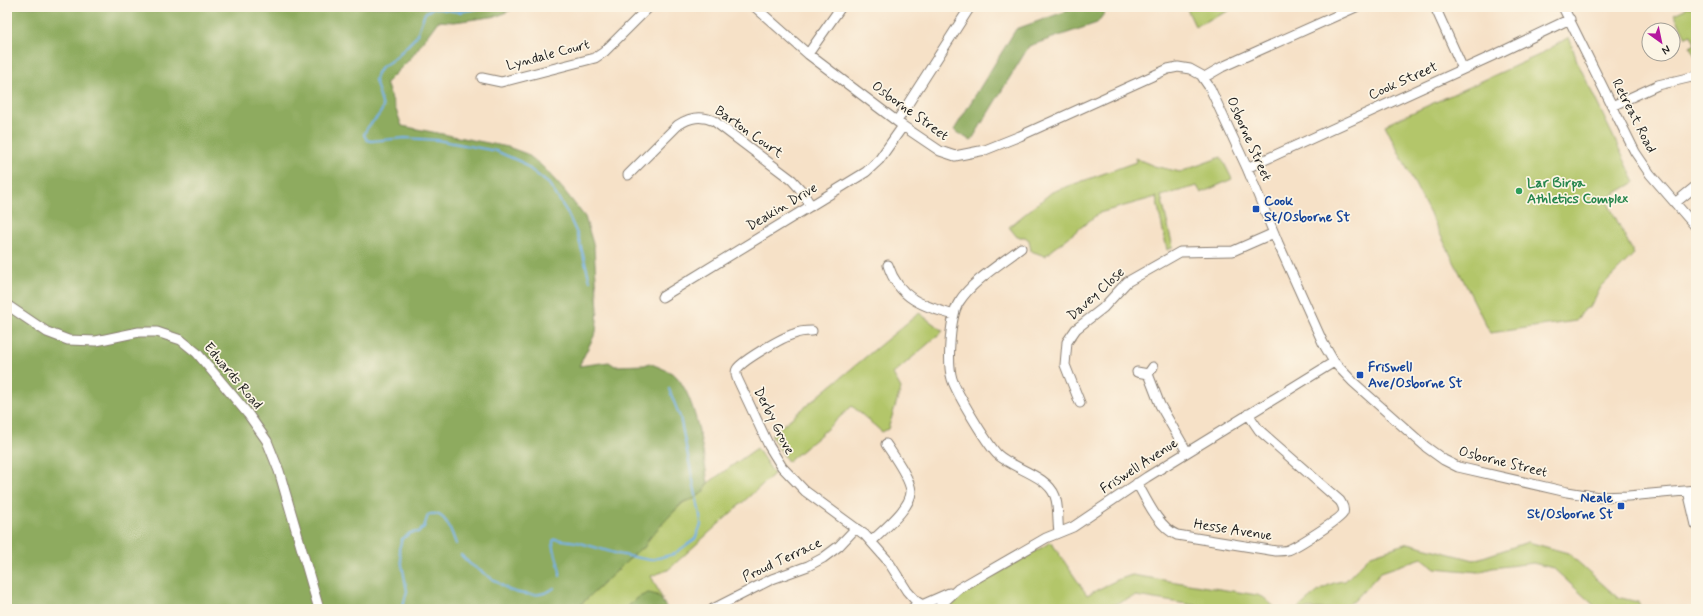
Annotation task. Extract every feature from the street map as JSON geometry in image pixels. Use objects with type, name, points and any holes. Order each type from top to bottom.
[{"type":"street","name":"Lyndale Court","points":[[482,78],[501,82],[595,58],[604,52],[649,7]]},
{"type":"street","name":"Osborne Street","points":[[755,7],[808,54],[900,123],[940,152],[955,156],[964,156],[985,150],[1020,136],[1168,69],[1184,67],[1194,71],[1203,78],[1213,93],[1323,343],[1334,362],[1358,386],[1421,443],[1439,457],[1458,467],[1567,492],[1599,497],[1692,490]]},
{"type":"street","points":[[808,54],[841,7]]},
{"type":"street","name":"Deakin Drive","points":[[662,297],[866,172],[873,166],[970,7]]},
{"type":"street","points":[[1203,78],[1222,67],[1356,7]]},
{"type":"street","points":[[1435,7],[1463,69]]},
{"type":"street","name":"Retreat Road","points":[[1563,7],[1639,159],[1696,227]]},
{"type":"street","name":"Cook Street","points":[[1247,168],[1570,19]]},
{"type":"street","points":[[1612,106],[1658,86],[1696,76]]},
{"type":"street","name":"Barton Court","points":[[628,175],[684,120],[701,117],[714,121],[792,180],[801,190],[811,206]]},
{"type":"street","points":[[1675,203],[1696,186]]},
{"type":"street","name":"Davey Close","points":[[1080,403],[1065,365],[1067,342],[1076,329],[1103,308],[1127,282],[1180,252],[1233,251],[1274,233]]},
{"type":"street","points":[[1021,248],[968,291],[959,302],[954,315],[950,361],[952,378],[955,387],[997,453],[1013,465],[1045,482],[1050,488],[1056,500],[1059,532]]},
{"type":"street","points":[[888,265],[894,279],[913,300],[954,315]]},
{"type":"street","name":"Edwards Road","points":[[7,305],[47,332],[68,340],[96,341],[139,332],[157,332],[181,340],[197,353],[248,414],[262,433],[270,448],[278,470],[319,609]]},
{"type":"street","name":"Derby Grove","points":[[812,331],[788,336],[748,359],[737,369],[737,378],[769,446],[782,467],[805,491],[872,541],[888,561],[907,591],[922,604],[933,609]]},
{"type":"street","name":"Friswell Avenue","points":[[912,609],[916,605],[922,604],[958,589],[1024,550],[1059,532],[1073,527],[1137,483],[1334,362]]},
{"type":"street","points":[[1137,372],[1151,370],[1160,406],[1187,452]]},
{"type":"street","name":"Hesse Avenue","points":[[1137,483],[1162,523],[1168,530],[1177,535],[1282,551],[1294,546],[1337,520],[1343,513],[1344,509],[1340,501],[1259,430],[1248,414]]},
{"type":"street","points":[[872,541],[902,511],[910,497],[910,485],[886,444]]},
{"type":"street","points":[[1692,490],[1696,524]]},
{"type":"street","name":"Proud Terrace","points":[[713,609],[772,579],[808,566],[823,558],[839,546],[856,528]]},
{"type":"street","name":"Friswell Avenue","points":[[938,609],[958,589]]},
{"type":"street","name":"Derby Grove","points":[[907,591],[912,609]]},
{"type":"green space","points":[[7,7],[517,7],[498,16],[454,22],[438,21],[411,58],[386,83],[402,126],[508,147],[527,154],[542,166],[563,189],[585,217],[594,247],[598,310],[596,332],[579,366],[609,362],[615,366],[645,365],[649,363],[668,371],[677,377],[690,399],[698,427],[708,483],[702,493],[694,499],[683,502],[649,538],[644,548],[640,549],[576,609],[7,609]]},
{"type":"green space","points":[[1078,7],[1109,7],[1097,23],[1029,46],[971,141],[954,130],[1016,29]]},
{"type":"green space","points":[[1186,7],[1231,7],[1229,11],[1195,26]]},
{"type":"green space","points":[[1686,7],[1696,7],[1696,58],[1690,47],[1695,44],[1691,35],[1686,37],[1681,27],[1681,22],[1678,22],[1674,14],[1685,9]]},
{"type":"green space","name":"Lar Birpa Athletics Complex","points":[[1569,37],[1577,61],[1635,182],[1606,199],[1634,254],[1601,287],[1590,307],[1583,310],[1576,321],[1490,333],[1385,125],[1539,55]]},
{"type":"green space","points":[[1221,157],[1232,179],[1201,193],[1197,186],[1161,196],[1173,247],[1167,250],[1156,197],[1099,213],[1045,256],[1031,251],[1029,240],[1025,237],[1017,237],[1009,227],[1052,192],[1136,162],[1135,158],[1154,166],[1180,172]]},
{"type":"green space","points":[[919,313],[943,331],[893,374],[901,388],[888,429],[882,432],[852,406],[788,462],[771,435]]},
{"type":"green space","points":[[757,448],[774,474],[668,570],[651,576],[663,600],[657,595],[639,597],[625,609],[576,609],[645,546],[653,534],[682,504],[700,495],[708,483]]},
{"type":"green space","points":[[1051,542],[1087,595],[1117,580],[1132,575],[1257,595],[1263,597],[1277,609],[1218,609],[1136,596],[1107,607],[1108,609],[944,609],[962,594]]},
{"type":"green space","points":[[1528,542],[1568,553],[1617,597],[1638,602],[1641,609],[1598,609],[1553,568],[1533,563],[1492,568],[1478,572],[1435,568],[1422,558],[1381,572],[1354,601],[1338,609],[1297,609],[1325,587],[1345,581],[1371,555],[1408,543],[1474,560]]},
{"type":"green space","points":[[648,593],[660,598],[667,609],[625,609],[639,597]]},
{"type":"waterway","points":[[487,7],[459,12],[433,8],[425,13],[416,37],[377,73],[375,80],[383,107],[379,115],[367,128],[364,135],[367,140],[371,141],[405,138],[437,140],[496,151],[521,162],[549,184],[567,212],[578,236],[590,281]]},
{"type":"waterway","points":[[560,576],[553,545],[553,541],[555,539],[577,542],[618,554],[650,560],[674,554],[695,539],[701,525],[700,515],[680,417],[669,389]]},
{"type":"waterway","points":[[402,609],[407,591],[399,549],[402,539],[410,533],[419,532],[424,527],[428,515],[434,514],[439,515],[447,523],[456,544]]},
{"type":"waterway","points":[[461,555],[470,564],[509,590],[532,595],[544,593],[554,588]]},
{"type":"place","name":"Lar Birpa Athletics Complex","points":[[1519,191]]},
{"type":"place","name":"Cook St/Osborne St","points":[[1256,209]]},
{"type":"place","name":"Friswell Ave/Osborne St","points":[[1360,375]]},
{"type":"place","name":"Neale St/Osborne St","points":[[1621,506]]}]
